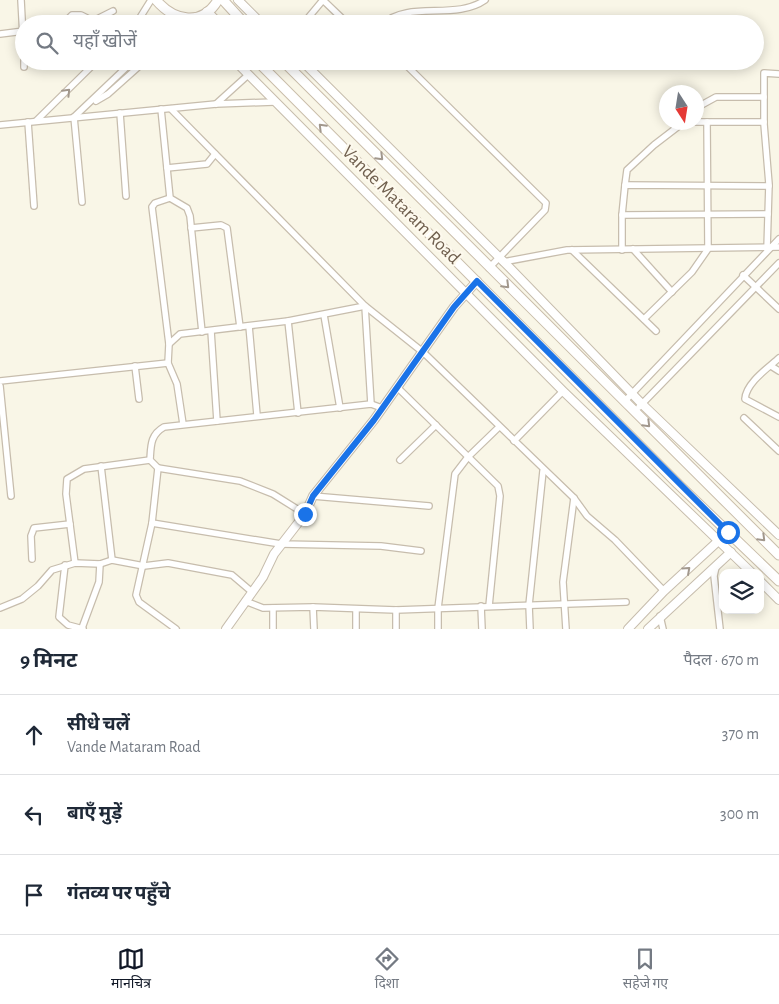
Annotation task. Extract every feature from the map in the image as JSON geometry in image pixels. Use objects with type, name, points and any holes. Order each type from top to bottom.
[{"type":"main road","points":[[156,0],[169,15]]},
{"type":"main road","points":[[203,15],[218,0]]},
{"type":"main road","points":[[223,0],[237,15]]},
{"type":"main road","points":[[207,12],[210,15]]},
{"type":"main road","name":"Vande Mataram Road","points":[[266,70],[779,581]]},
{"type":"main road","name":"Vande Mataram Road","points":[[292,70],[779,555]]},
{"type":"street","points":[[21,0],[22,15]]},
{"type":"street","points":[[142,15],[151,0]]},
{"type":"street","points":[[238,0],[253,15]]},
{"type":"street","points":[[310,15],[323,0],[339,15]]},
{"type":"street","points":[[394,15],[403,11],[474,7],[485,0]]},
{"type":"street","points":[[106,15],[113,11]]},
{"type":"street","points":[[0,34],[15,31]]},
{"type":"street","points":[[36,122],[88,70]]},
{"type":"street","points":[[74,117],[88,106],[124,70]]},
{"type":"street","points":[[88,106],[108,94],[135,70]]},
{"type":"street","points":[[243,70],[466,291],[563,391],[748,569]]},
{"type":"street","points":[[311,70],[642,404],[779,535]]},
{"type":"street","points":[[411,70],[546,204],[545,210],[500,260],[489,268]]},
{"type":"street","points":[[767,249],[769,186],[764,122],[764,74],[779,74]]},
{"type":"street","points":[[216,104],[248,75]]},
{"type":"street","points":[[704,104],[716,97],[764,97]]},
{"type":"street","points":[[0,125],[216,104],[274,102]]},
{"type":"street","points":[[161,109],[170,198]]},
{"type":"street","points":[[170,109],[365,306],[424,352],[514,442],[574,498],[587,516],[615,540],[664,591]]},
{"type":"street","points":[[120,113],[126,196]]},
{"type":"street","points":[[74,117],[82,202]]},
{"type":"street","points":[[28,122],[34,206]]},
{"type":"street","points":[[704,122],[764,122]]},
{"type":"street","points":[[644,319],[692,272],[708,249],[708,122]]},
{"type":"street","points":[[622,250],[622,216],[627,170],[674,130]]},
{"type":"street","points":[[167,168],[206,164],[215,154]]},
{"type":"street","points":[[625,185],[769,186]]},
{"type":"street","points":[[182,424],[177,384],[168,363],[169,344],[152,207],[155,203],[170,198],[187,208],[191,228],[202,332]]},
{"type":"street","points":[[622,216],[768,214]]},
{"type":"street","points":[[191,228],[221,225],[226,228],[240,327]]},
{"type":"street","points":[[624,402],[767,249],[779,239]]},
{"type":"street","points":[[500,260],[572,250],[779,248]]},
{"type":"street","points":[[633,249],[672,292]]},
{"type":"street","points":[[572,250],[656,331]]},
{"type":"street","points":[[634,412],[779,263]]},
{"type":"street","points":[[743,275],[779,309]]},
{"type":"street","points":[[226,629],[252,592],[281,544],[305,514],[313,496],[398,388],[466,291],[477,281]]},
{"type":"street","points":[[169,344],[180,334],[288,321],[365,306]]},
{"type":"street","points":[[365,306],[372,404]]},
{"type":"street","points":[[324,315],[340,408]]},
{"type":"street","points":[[288,321],[298,413]]},
{"type":"street","points":[[249,326],[257,416]]},
{"type":"street","points":[[211,331],[217,420]]},
{"type":"street","points":[[779,358],[746,392],[745,399],[779,417]]},
{"type":"street","points":[[0,381],[168,363]]},
{"type":"street","points":[[135,366],[139,399]]},
{"type":"street","points":[[771,366],[779,371]]},
{"type":"street","points":[[0,386],[2,424],[11,496]]},
{"type":"street","points":[[398,388],[494,482],[500,496],[489,606]]},
{"type":"street","points":[[514,442],[563,391]]},
{"type":"street","points":[[150,460],[154,434],[164,427],[372,404],[382,408]]},
{"type":"street","points":[[744,418],[779,451]]},
{"type":"street","points":[[400,460],[436,425]]},
{"type":"street","points":[[438,629],[438,608],[456,474],[468,457],[499,427]]},
{"type":"street","points":[[75,563],[66,494],[67,479],[79,471],[101,466],[150,460]]},
{"type":"street","points":[[150,460],[158,468],[240,481],[273,494],[305,514]]},
{"type":"street","points":[[101,466],[112,560]]},
{"type":"street","points":[[158,468],[152,523],[144,566],[136,595],[139,602],[176,629]]},
{"type":"street","points":[[530,629],[529,605],[543,470]]},
{"type":"street","points":[[313,496],[429,506]]},
{"type":"street","points":[[566,629],[563,582],[574,498]]},
{"type":"street","points":[[152,523],[281,544],[380,546],[421,551]]},
{"type":"street","points":[[32,559],[31,536],[34,528],[70,524]]},
{"type":"street","points":[[628,629],[664,591],[728,532]]},
{"type":"street","points":[[648,629],[731,552]]},
{"type":"street","points":[[0,608],[22,599],[38,586],[52,570],[75,563],[100,564],[112,560],[144,566],[168,563],[232,575],[252,592]]},
{"type":"street","points":[[65,565],[59,617],[67,627],[83,629],[99,582],[100,564]]},
{"type":"street","points":[[716,564],[714,576],[720,629]]},
{"type":"street","points":[[764,585],[779,600]]},
{"type":"street","points":[[245,601],[253,606],[273,608],[313,607],[396,610],[626,602]]},
{"type":"street","points":[[482,606],[482,629]]},
{"type":"street","points":[[313,607],[314,629]]},
{"type":"street","points":[[273,608],[273,629]]},
{"type":"street","points":[[356,608],[356,629]]},
{"type":"street","points":[[396,610],[396,629]]},
{"type":"street","points":[[660,616],[663,629]]},
{"type":"route","points":[[305,514],[313,496],[398,388],[466,291],[477,281],[728,532]]}]
